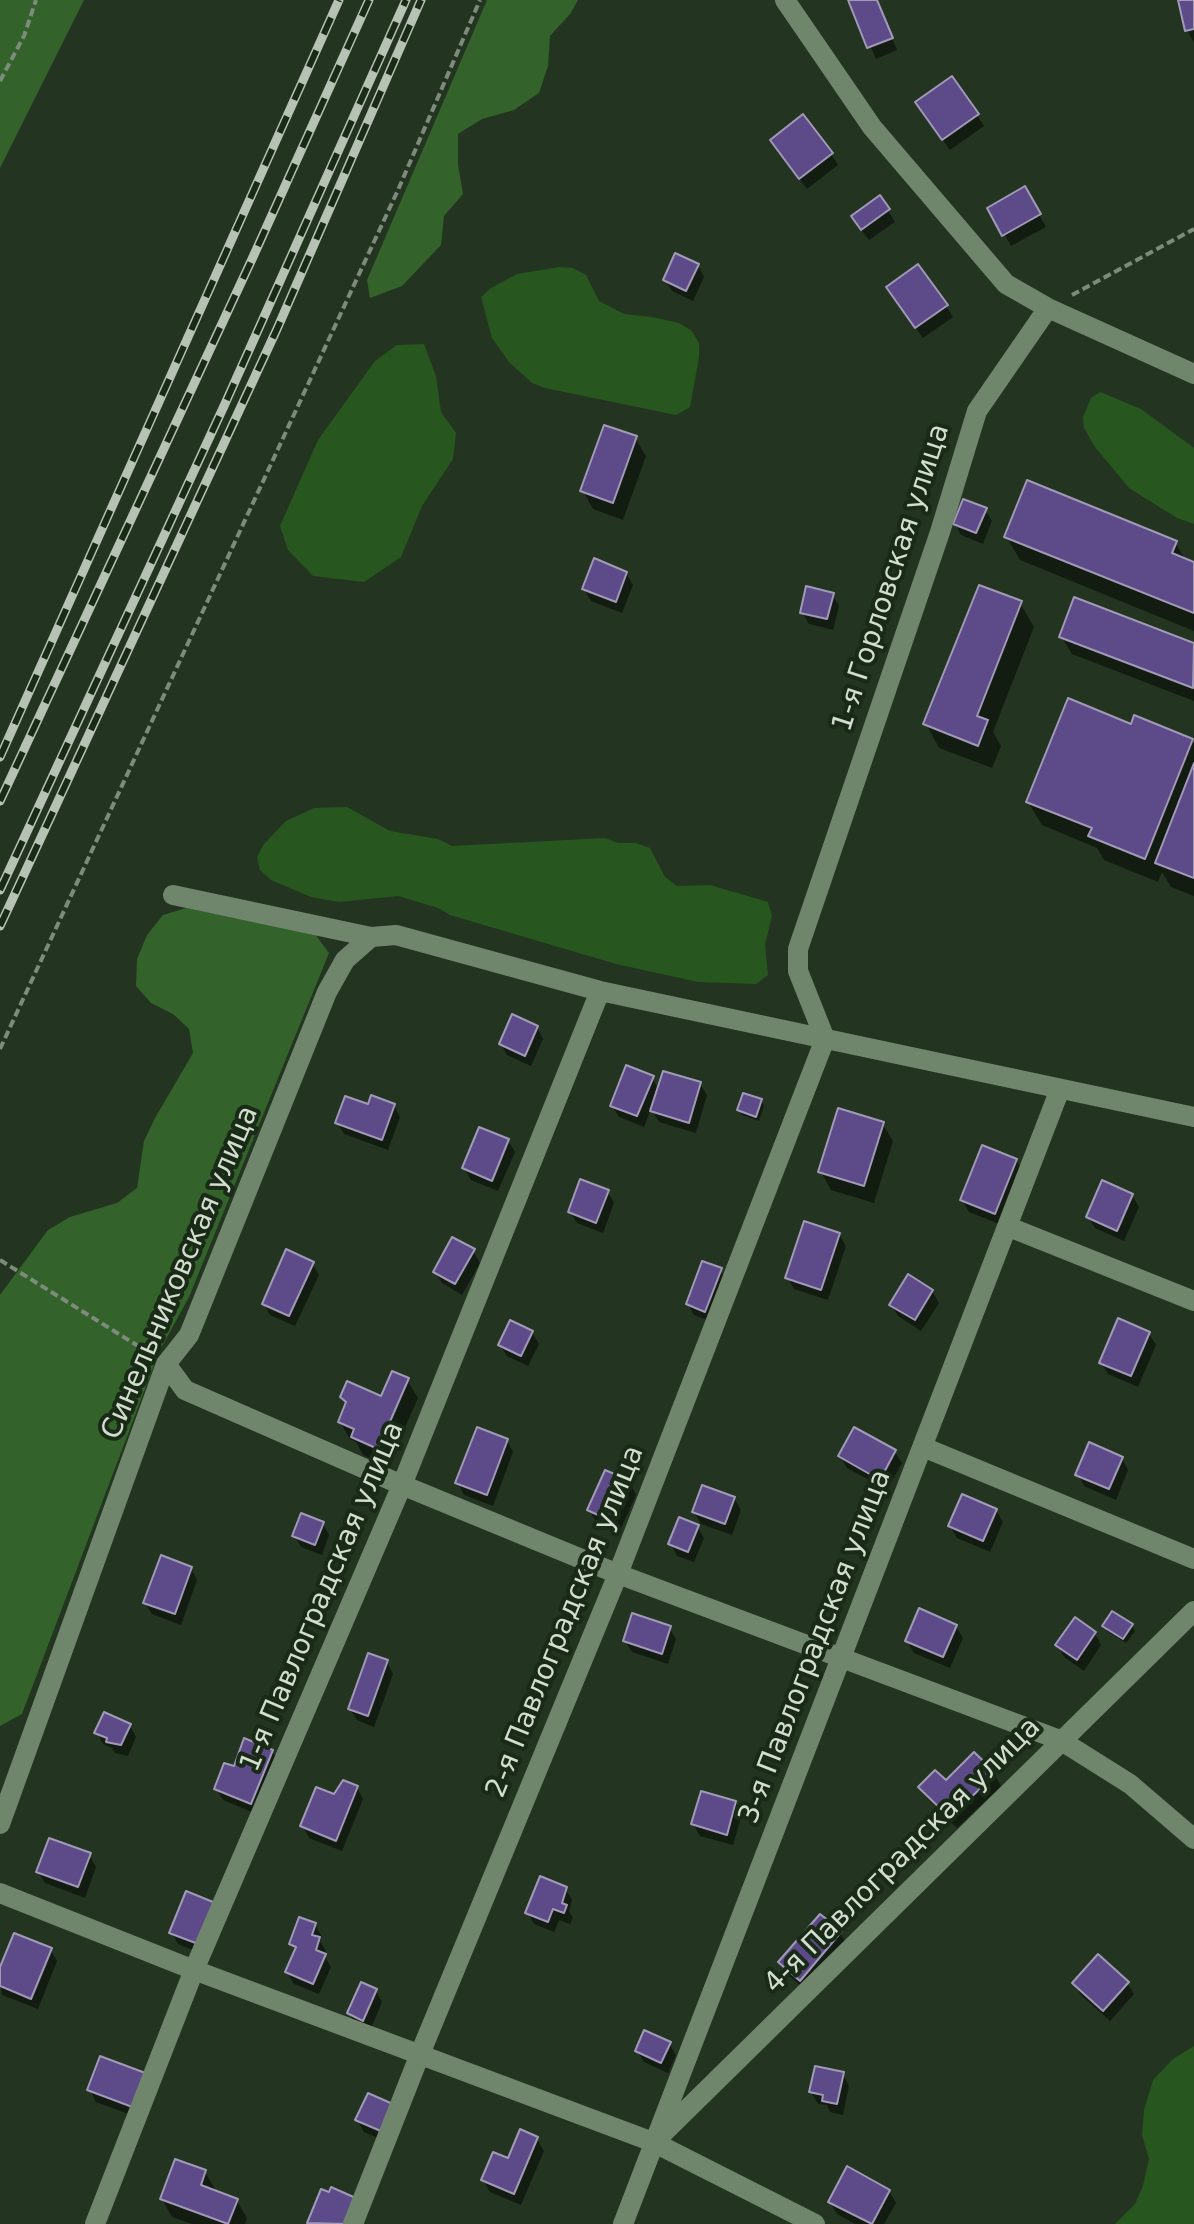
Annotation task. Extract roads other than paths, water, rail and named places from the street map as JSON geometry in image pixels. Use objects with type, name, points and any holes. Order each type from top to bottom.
[{"type":"street","points":[[785,0],[872,127],[1006,284],[1048,308],[1194,374]]},
{"type":"street","name":"1-я Горловская улица","points":[[825,1039],[798,971],[798,949],[940,532],[977,411],[1048,308]]},
{"type":"street","points":[[173,895],[371,937],[396,935],[600,991],[1194,1117]]},
{"type":"street","name":"Синельниковская улица","points":[[0,1824],[166,1364],[189,1335],[327,992],[345,960],[371,937]]},
{"type":"street","name":"1-я Павлоградская улица","points":[[95,2224],[194,1970],[402,1485],[600,991]]},
{"type":"street","name":"2-я Павлоградская улица","points":[[353,2224],[618,1574],[825,1039]]},
{"type":"street","name":"3-я Павлоградская улица","points":[[623,2224],[1060,1089]]},
{"type":"street","points":[[1009,1227],[1194,1301]]},
{"type":"street","points":[[166,1364],[185,1390],[402,1485],[618,1574],[1060,1740],[1130,1784],[1194,1839]]},
{"type":"street","points":[[923,1447],[1194,1559]]},
{"type":"street","name":"4-я Павлоградская улица","points":[[653,2142],[1194,1611]]},
{"type":"street","points":[[0,1893],[194,1970],[653,2142],[815,2224]]},
{"type":"railway","points":[[0,757],[339,0]]},
{"type":"railway","points":[[0,801],[369,0]]},
{"type":"railway","points":[[0,890],[224,406],[406,0]]},
{"type":"railway","points":[[0,926],[277,329],[421,0]]}]
